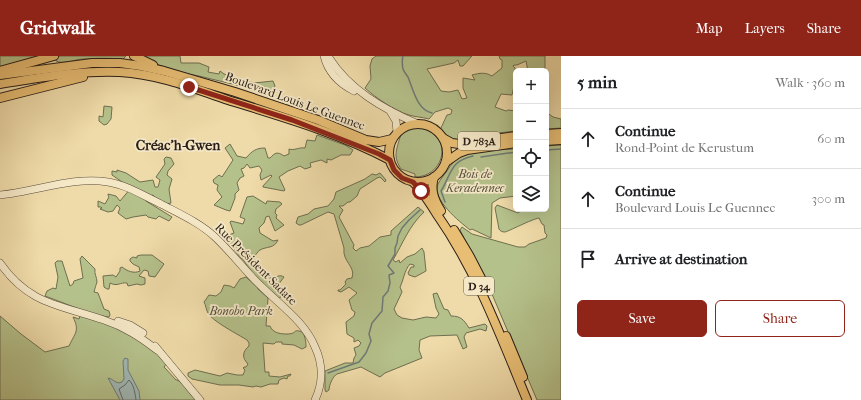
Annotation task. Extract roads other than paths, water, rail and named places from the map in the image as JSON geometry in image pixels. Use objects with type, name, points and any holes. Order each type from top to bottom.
[{"type":"main road","points":[[0,71],[54,56]]},
{"type":"main road","points":[[134,56],[164,71]]},
{"type":"main road","name":"Boulevard Louis Le Guennec","points":[[0,75],[74,65],[101,63],[135,65],[164,71],[264,101],[318,120],[366,140],[378,142],[394,136]]},
{"type":"main road","name":"Boulevard Louis Le Guennec","points":[[0,84],[68,74],[98,72],[130,73],[170,82],[292,120],[341,138],[390,160]]},
{"type":"main road","points":[[0,98],[71,80],[94,76],[122,76],[170,82]]},
{"type":"main road","points":[[418,124],[433,128],[443,138],[447,150],[446,162],[441,171],[434,177],[424,182],[413,182],[402,178],[394,170],[390,160],[389,149],[394,136],[406,126],[418,124]]},
{"type":"main road","points":[[549,134],[561,133]]},
{"type":"main road","name":"D 783A","points":[[443,138],[459,144],[513,136]]},
{"type":"main road","points":[[549,141],[561,140]]},
{"type":"main road","name":"D 783A","points":[[446,162],[459,153],[470,149],[513,143]]},
{"type":"main road","name":"D 34","points":[[434,177],[432,190],[435,201],[464,245],[478,272],[533,400]]},
{"type":"main road","name":"D 34","points":[[413,182],[446,227],[473,273],[527,400]]},
{"type":"street","points":[[324,56],[329,68],[336,78],[350,89],[418,124]]},
{"type":"street","points":[[328,56],[343,77],[364,95]]},
{"type":"street","points":[[390,110],[396,121],[394,136]]},
{"type":"street","name":"Rue Président Sadate","points":[[1,195],[80,181],[104,181],[126,187],[198,224],[218,240],[256,282],[295,320],[309,336],[318,354],[321,368],[321,382],[315,400]]},
{"type":"street","points":[[0,263],[15,282],[37,298],[128,329],[136,334],[157,350],[200,400]]},
{"type":"water","points":[[125,358],[128,359],[128,370],[139,391],[140,400],[120,400],[108,378],[118,383],[122,382],[124,379],[123,361]]},
{"type":"waterway","points":[[403,56],[403,69],[408,77],[416,98],[423,108],[432,113]]},
{"type":"waterway","points":[[549,150],[561,149]]},
{"type":"waterway","points":[[481,157],[513,152]]},
{"type":"waterway","points":[[445,202],[441,191],[452,169],[460,161],[473,156]]},
{"type":"waterway","points":[[328,373],[359,362],[366,353],[371,341],[369,334],[372,323],[382,311],[383,297],[388,291],[390,283],[389,275],[394,273],[388,266],[395,254],[398,236],[402,228],[420,210]]},
{"type":"district","name":"Créac'h-Gwen","points":[[178,145]]},
{"type":"park label","name":"Bois de Keradennec","points":[[475,181]]},
{"type":"park label","name":"Bonobo Park","points":[[241,311]]}]
